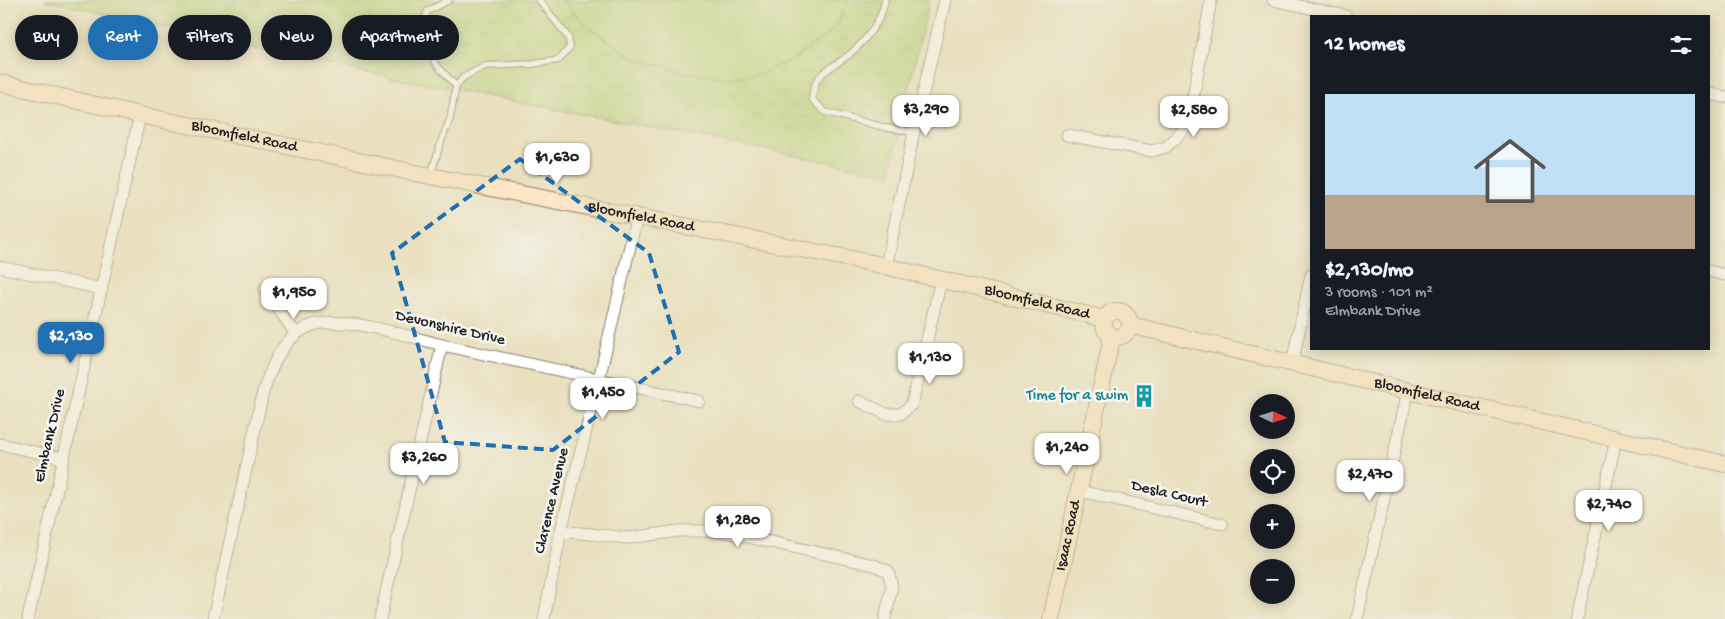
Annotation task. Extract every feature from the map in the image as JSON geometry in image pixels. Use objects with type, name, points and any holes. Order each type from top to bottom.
[{"type":"street","points":[[886,267],[914,132],[945,0]]},
{"type":"street","points":[[1067,135],[1152,151],[1166,147],[1175,139],[1185,128],[1190,114],[1211,0]]},
{"type":"street","points":[[1273,0],[1341,15]]},
{"type":"street","name":"Bloomfield Road","points":[[0,82],[140,115],[430,176],[886,267],[1105,319]]},
{"type":"street","points":[[1710,94],[1725,97]]},
{"type":"street","name":"Elmbank Drive","points":[[28,619],[62,458],[102,289],[140,115]]},
{"type":"street","name":"Clarence Avenue","points":[[544,619],[561,531],[600,379],[637,216]]},
{"type":"street","points":[[0,267],[102,289]]},
{"type":"street","points":[[1710,271],[1725,275]]},
{"type":"street","points":[[859,401],[886,414],[901,414],[912,404],[941,280]]},
{"type":"street","points":[[1292,364],[1310,280]]},
{"type":"street","points":[[265,289],[295,334]]},
{"type":"street","points":[[1118,311],[1126,316],[1130,325],[1124,335],[1112,336],[1104,328],[1105,319],[1112,312],[1118,311]]},
{"type":"street","name":"Devonshire Drive","points":[[213,619],[263,392],[270,371],[280,352],[295,334],[314,325],[333,322],[356,324],[442,345],[699,400]]},
{"type":"street","name":"Bloomfield Road","points":[[1130,325],[1408,392],[1725,464]]},
{"type":"street","name":"Isaac Road","points":[[1052,619],[1112,336]]},
{"type":"street","points":[[380,619],[442,345]]},
{"type":"street","points":[[1357,619],[1408,392]]},
{"type":"street","points":[[1576,619],[1616,439]]},
{"type":"street","points":[[0,444],[62,458]]},
{"type":"street","name":"Desla Court","points":[[1080,491],[1222,524]]},
{"type":"street","points":[[561,531],[628,538],[679,531],[722,531],[874,565],[888,572],[892,586],[885,619]]},
{"type":"lane","points":[[449,0],[428,11],[418,31],[436,64],[456,86]]},
{"type":"lane","points":[[430,176],[450,119],[456,86],[464,77],[485,66],[533,64],[559,60],[570,47],[568,37],[539,0]]},
{"type":"lane","points":[[885,0],[884,8],[869,35],[850,54],[824,72],[813,86],[812,99],[825,112],[887,128],[914,132]]},
{"type":"highlighted area","points":[[520,159],[649,253],[679,352],[553,450],[445,442],[392,253]]},
{"type":"green space","points":[[45,0],[929,0],[890,174],[302,60],[332,60],[332,15],[261,15],[261,50],[251,48],[251,15],[168,15],[168,29],[158,26],[158,15],[109,15]]},
{"type":"green space","points":[[561,0],[849,0],[834,29],[795,58],[760,74],[728,78],[685,72],[635,59],[591,29]]},
{"type":"place","name":"Time for a swim","points":[[1144,396]]}]
